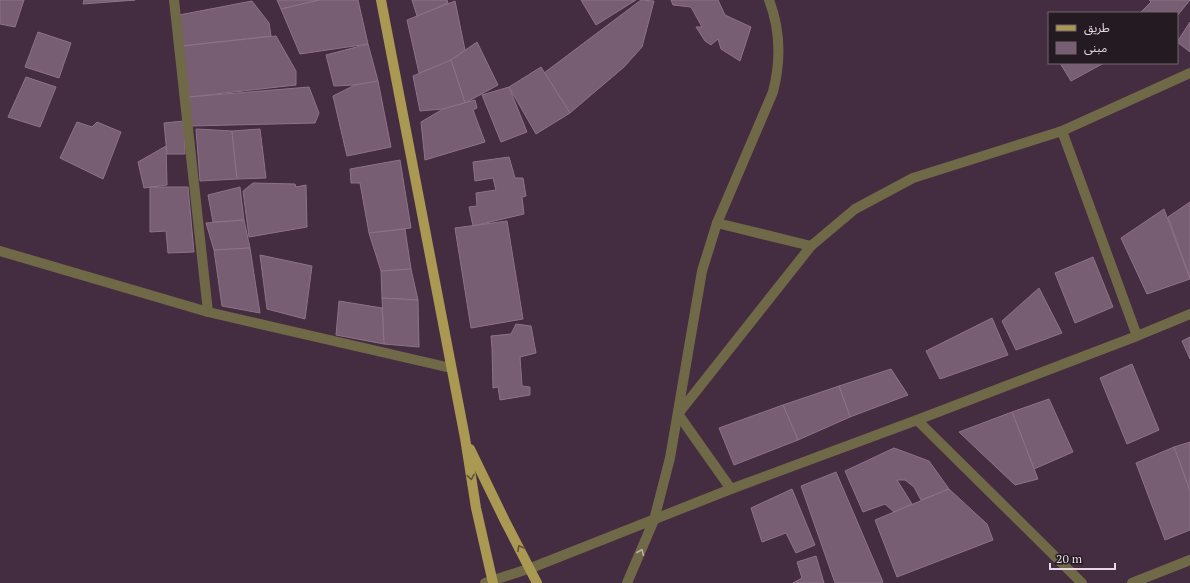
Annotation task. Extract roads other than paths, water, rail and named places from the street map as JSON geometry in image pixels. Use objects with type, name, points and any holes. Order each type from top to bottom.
[{"type":"main road","points":[[381,0],[465,438],[490,583]]},
{"type":"main road","points":[[465,438],[505,521],[531,568],[537,583]]},
{"type":"street","points":[[174,0],[208,312]]},
{"type":"street","points":[[627,583],[654,520],[670,458],[702,272],[717,223],[757,126],[766,110],[774,86],[779,56],[778,37],[775,19],[769,0]]},
{"type":"street","points":[[678,414],[811,246],[855,209],[913,178],[1062,131],[1190,73]]},
{"type":"street","points":[[1062,131],[1137,336]]},
{"type":"street","points":[[717,223],[811,246]]},
{"type":"street","points":[[0,252],[208,312],[451,368]]},
{"type":"street","points":[[490,583],[731,489],[1137,336],[1190,314]]},
{"type":"street","points":[[678,414],[731,489]]},
{"type":"street","points":[[917,420],[1082,583]]},
{"type":"street","points":[[1132,583],[1190,560]]}]
